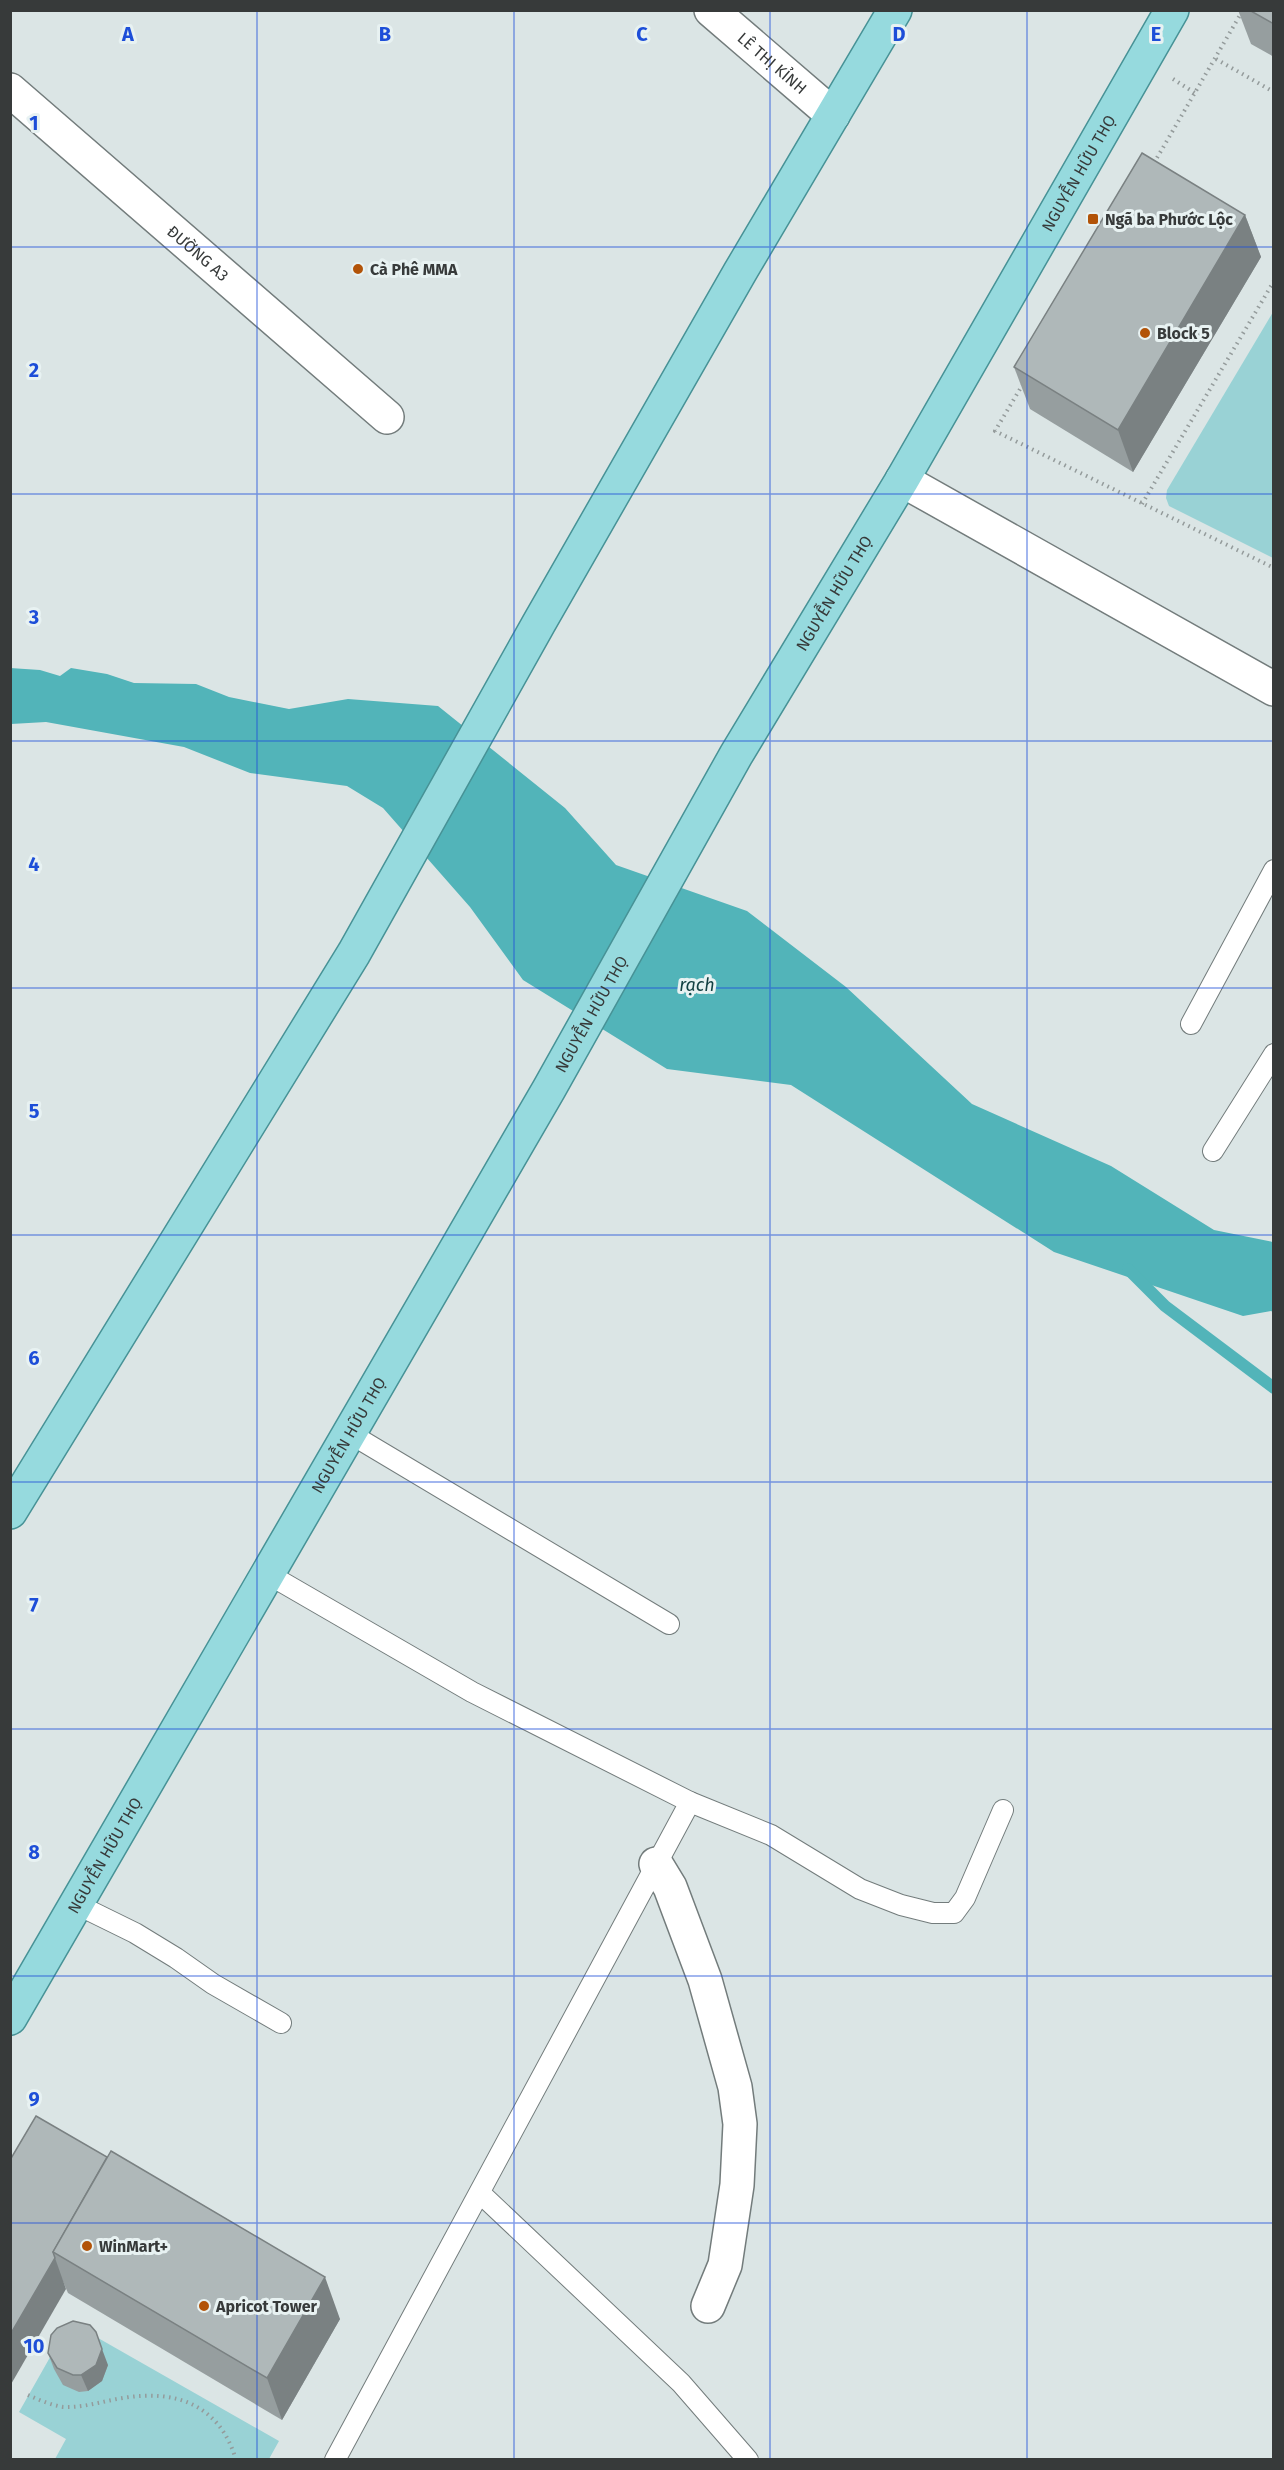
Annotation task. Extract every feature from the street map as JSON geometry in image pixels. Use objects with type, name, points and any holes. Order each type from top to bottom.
[{"type":"main road","points":[[10,1512],[354,953],[539,623],[895,10]]},
{"type":"main road","name":"NGUYỄN HỮU THỌ","points":[[10,2018],[78,1905],[549,1089],[736,755],[902,480],[1172,10]]},
{"type":"street","name":"LÊ THỊ KỈNH","points":[[711,10],[833,115]]},
{"type":"street","name":"ĐƯỜNG A3","points":[[10,90],[387,417]]},
{"type":"street","points":[[902,480],[1274,689]]},
{"type":"street","points":[[656,1864],[670,1887],[705,1980],[727,2050],[738,2105],[740,2124],[736,2197],[725,2265],[708,2306]]},
{"type":"lane","points":[[1191,1024],[1274,870]]},
{"type":"lane","points":[[1213,1151],[1274,1054]]},
{"type":"lane","points":[[350,1433],[669,1624]]},
{"type":"lane","points":[[268,1574],[472,1692],[690,1802],[771,1836],[860,1889],[902,1905],[946,1915],[954,1913],[965,1898],[1003,1810]]},
{"type":"lane","points":[[335,2460],[690,1802]]},
{"type":"lane","points":[[78,1905],[135,1933],[213,1984],[280,2023]]},
{"type":"lane","points":[[480,2193],[681,2383],[748,2460]]},
{"type":"path","points":[[1153,165],[1244,10]]},
{"type":"path","points":[[1216,59],[1274,92]]},
{"type":"path","points":[[1142,504],[1274,281]]},
{"type":"path","points":[[1025,380],[995,431],[1274,568]]},
{"type":"path","points":[[28,2395],[63,2407],[146,2395],[170,2396],[194,2404],[214,2419],[228,2438],[236,2460]]},
{"type":"shaded area","points":[[1273,312],[1273,558],[1169,506],[1166,498],[1167,490]]},
{"type":"shaded area","points":[[70,2322],[279,2441],[269,2459],[55,2459],[66,2439],[19,2412]]},
{"type":"water","name":"rạch","points":[[10,668],[40,670],[60,676],[71,668],[107,674],[134,683],[196,684],[229,697],[289,709],[348,699],[438,706],[565,808],[616,865],[747,911],[846,987],[972,1104],[1111,1166],[1214,1230],[1273,1242],[1273,1312],[1243,1316],[1054,1252],[791,1085],[667,1069],[523,980],[470,907],[383,808],[347,786],[250,773],[184,747],[46,722],[11,724]]},
{"type":"building","points":[[1249,10],[1274,10],[1274,24]]},
{"type":"building","name":"Block 5","points":[[1142,153],[1245,215],[1118,430],[1014,367]]},
{"type":"building","points":[[36,2116],[107,2157],[53,2252],[55,2258],[10,2335],[10,2160]]},
{"type":"building","name":"Apricot Tower","points":[[111,2151],[325,2277],[267,2378],[53,2252]]},
{"type":"building","points":[[73,2321],[90,2325],[96,2332],[102,2349],[96,2365],[81,2375],[73,2375],[57,2368],[48,2353],[51,2335],[57,2328]]},
{"type":"waterway","points":[[1128,1269],[1165,1306],[1274,1388]]},
{"type":"place","name":"Ngã ba Phước Lộc","points":[[1093,219]]},
{"type":"place","name":"Cà Phê MMA","points":[[358,269]]},
{"type":"place","name":"Block 5","points":[[1145,333]]},
{"type":"place","name":"WinMart+","points":[[87,2246]]},
{"type":"place","name":"Apricot Tower","points":[[204,2306]]}]
